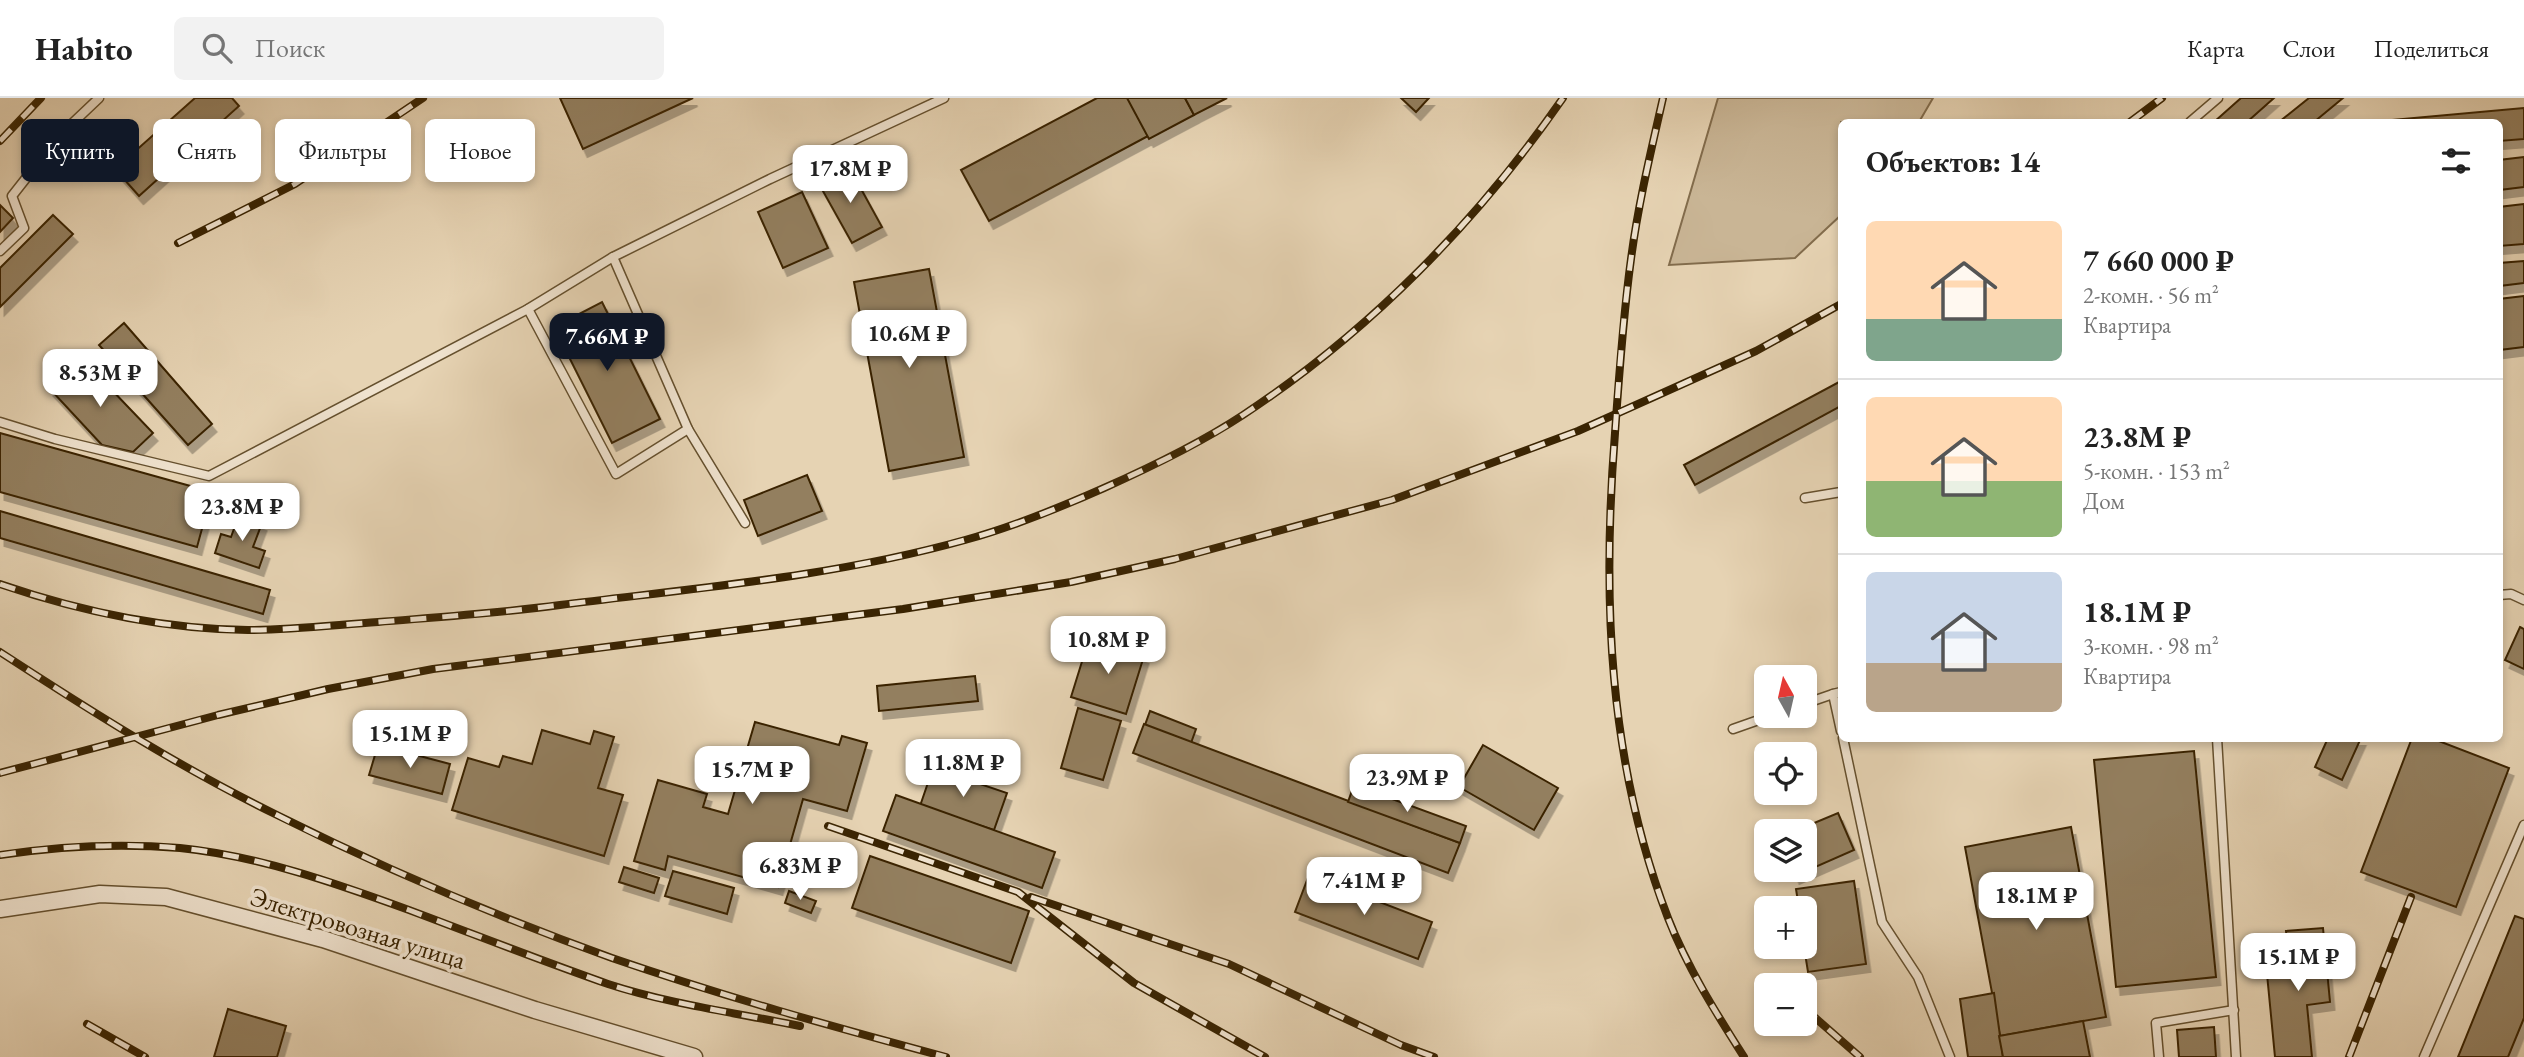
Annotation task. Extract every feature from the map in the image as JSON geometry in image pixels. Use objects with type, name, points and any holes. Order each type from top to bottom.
[{"type":"street","name":"Электровозная улица","points":[[0,909],[100,894],[166,897],[323,939],[535,1010],[694,1057]]},
{"type":"lane","points":[[0,251],[24,228],[12,196],[60,135],[99,98]]},
{"type":"lane","points":[[0,422],[55,439],[209,476],[528,309],[613,257],[770,179],[944,98]]},
{"type":"lane","points":[[2194,119],[2218,98]]},
{"type":"lane","points":[[613,257],[688,429],[745,523]]},
{"type":"lane","points":[[528,309],[616,474],[688,429]]},
{"type":"lane","points":[[1805,498],[1838,492]]},
{"type":"lane","points":[[2503,595],[2524,589]]},
{"type":"lane","points":[[2511,594],[2524,600]]},
{"type":"lane","points":[[1817,700],[1837,693]]},
{"type":"lane","points":[[1733,729],[1754,722]]},
{"type":"lane","points":[[1844,742],[1882,922],[1918,977],[1950,1057]]},
{"type":"lane","points":[[2217,742],[2236,1057]]},
{"type":"lane","points":[[2424,1057],[2524,825]]},
{"type":"lane","points":[[2159,1057],[2156,1023],[2234,1010]]},
{"type":"shaded area","points":[[1718,98],[1933,98],[1921,119],[1838,119],[1838,218],[1795,258],[1669,265]]},
{"type":"building","points":[[195,98],[232,98],[239,106],[225,119],[171,119]]},
{"type":"building","points":[[560,98],[693,98],[583,149]]},
{"type":"building","points":[[1097,98],[1128,98],[1148,136],[989,221],[961,170]]},
{"type":"building","points":[[1127,98],[1185,98],[1194,115],[1149,139]]},
{"type":"building","points":[[1185,98],[1227,98],[1194,115]]},
{"type":"building","points":[[1401,98],[1429,98],[1416,112]]},
{"type":"building","points":[[2241,98],[2274,98],[2250,119],[2217,119]]},
{"type":"building","points":[[2309,98],[2343,98],[2318,119],[2283,119]]},
{"type":"building","points":[[2524,108],[2524,139],[2503,141],[2503,119],[2403,119]]},
{"type":"building","points":[[153,135],[155,182],[139,196],[127,182],[139,182],[139,148]]},
{"type":"building","points":[[2524,157],[2524,187],[2503,190],[2503,160]]},
{"type":"building","points":[[849,167],[882,227],[852,243],[819,184]]},
{"type":"building","points":[[802,192],[828,248],[783,268],[758,212]]},
{"type":"building","points":[[2524,204],[2524,244],[2503,246],[2503,207]]},
{"type":"building","points":[[0,205],[13,218],[0,232]]},
{"type":"building","points":[[53,215],[73,234],[0,307],[0,268]]},
{"type":"building","points":[[2524,261],[2524,283],[2503,286],[2503,263]]},
{"type":"building","points":[[929,269],[964,457],[889,471],[854,282]]},
{"type":"building","points":[[2524,296],[2524,347],[2503,350],[2503,299]]},
{"type":"building","points":[[602,302],[660,419],[612,443],[554,327]]},
{"type":"building","points":[[124,323],[212,424],[188,445],[99,345]]},
{"type":"building","points":[[69,363],[78,370],[86,363],[153,433],[133,452],[102,445],[49,388]]},
{"type":"building","points":[[1838,383],[1838,408],[1695,485],[1684,465]]},
{"type":"building","points":[[0,433],[212,492],[197,547],[0,492]]},
{"type":"building","points":[[807,475],[822,511],[758,536],[744,500]]},
{"type":"building","points":[[0,511],[270,590],[263,614],[0,538]]},
{"type":"building","points":[[239,515],[262,523],[253,547],[265,551],[259,568],[215,553],[221,534],[231,537]]},
{"type":"building","points":[[2520,627],[2524,629],[2524,669],[2505,660]]},
{"type":"building","points":[[1089,639],[1144,656],[1126,714],[1071,697]]},
{"type":"building","points":[[975,676],[978,701],[879,711],[877,686]]},
{"type":"building","points":[[1078,708],[1121,721],[1103,780],[1061,768]]},
{"type":"building","points":[[1150,711],[1196,729],[1191,743],[1145,725]]},
{"type":"building","points":[[755,722],[839,745],[842,736],[867,743],[847,811],[803,799],[778,887],[668,856],[665,870],[634,861],[658,780],[707,794],[703,807],[728,814]]},
{"type":"building","points":[[1144,724],[1460,843],[1448,873],[1133,753]]},
{"type":"building","points":[[542,730],[590,744],[594,731],[614,737],[598,788],[623,795],[604,856],[452,810],[468,758],[499,767],[503,756],[532,764]]},
{"type":"building","points":[[2326,742],[2359,742],[2342,780],[2315,767]]},
{"type":"building","points":[[2410,742],[2441,742],[2509,768],[2456,907],[2361,872]]},
{"type":"building","points":[[378,745],[450,764],[442,794],[369,775]]},
{"type":"building","points":[[1483,745],[1558,788],[1534,830],[1459,787]]},
{"type":"building","points":[[2194,751],[2216,977],[2116,987],[2094,760]]},
{"type":"building","points":[[933,768],[1007,793],[994,830],[920,806]]},
{"type":"building","points":[[1354,785],[1466,826],[1460,843],[1348,802]]},
{"type":"building","points":[[896,795],[1055,852],[1042,888],[883,831]]},
{"type":"building","points":[[1838,813],[1854,850],[1817,866],[1817,822]]},
{"type":"building","points":[[2071,827],[2106,1017],[2000,1036],[1965,847]]},
{"type":"building","points":[[870,856],[1029,911],[1011,963],[852,908]]},
{"type":"building","points":[[624,867],[659,878],[654,893],[619,882]]},
{"type":"building","points":[[673,871],[734,888],[727,914],[665,896]]},
{"type":"building","points":[[1309,875],[1432,922],[1418,959],[1295,912]]},
{"type":"building","points":[[1854,881],[1866,964],[1808,972],[1806,959],[1817,959],[1817,896],[1797,896],[1796,889]]},
{"type":"building","points":[[789,891],[816,901],[811,913],[785,903]]},
{"type":"building","points":[[2515,916],[2524,919],[2524,1018],[2508,1057],[2458,1057]]},
{"type":"building","points":[[2323,928],[2330,1002],[2307,1005],[2312,1057],[2275,1057],[2267,974],[2290,972],[2286,931]]},
{"type":"building","points":[[1994,993],[2003,1057],[1968,1057],[1960,999]]},
{"type":"building","points":[[228,1009],[286,1026],[277,1057],[214,1057]]},
{"type":"building","points":[[2083,1021],[2090,1057],[2003,1057],[1999,1036]]},
{"type":"building","points":[[2214,1027],[2216,1057],[2179,1057],[2177,1030]]},
{"type":"railway","points":[[0,141],[41,98]]},
{"type":"railway","points":[[178,243],[295,184],[423,98]]},
{"type":"railway","points":[[0,584],[91,610],[153,622],[216,629],[280,629],[447,617],[764,580],[915,553],[983,535],[1070,503],[1157,463],[1226,426],[1289,383],[1334,348],[1418,272],[1494,188],[1563,98]]},
{"type":"railway","points":[[1663,98],[1637,219],[1622,346],[1609,556],[1614,678],[1621,739],[1633,799],[1648,859],[1668,918],[1693,972],[1744,1057]]},
{"type":"railway","points":[[2134,119],[2162,98]]},
{"type":"railway","points":[[0,773],[218,715],[328,689],[433,669],[903,609],[1071,582],[1175,559],[1392,500],[1578,431],[1756,351],[1838,306]]},
{"type":"railway","points":[[0,652],[101,717],[241,797],[359,854],[484,909],[653,972],[946,1057]]},
{"type":"railway","points":[[828,826],[1018,892],[1134,983],[1265,1057]]},
{"type":"railway","points":[[0,855],[45,849],[135,846],[180,848],[239,857],[353,890],[631,991],[800,1026]]},
{"type":"railway","points":[[1031,897],[1229,964],[1401,1045],[1434,1057]]},
{"type":"railway","points":[[2349,1057],[2411,897]]},
{"type":"railway","points":[[1817,1019],[1860,1057]]},
{"type":"railway","points":[[87,1024],[145,1057]]}]
